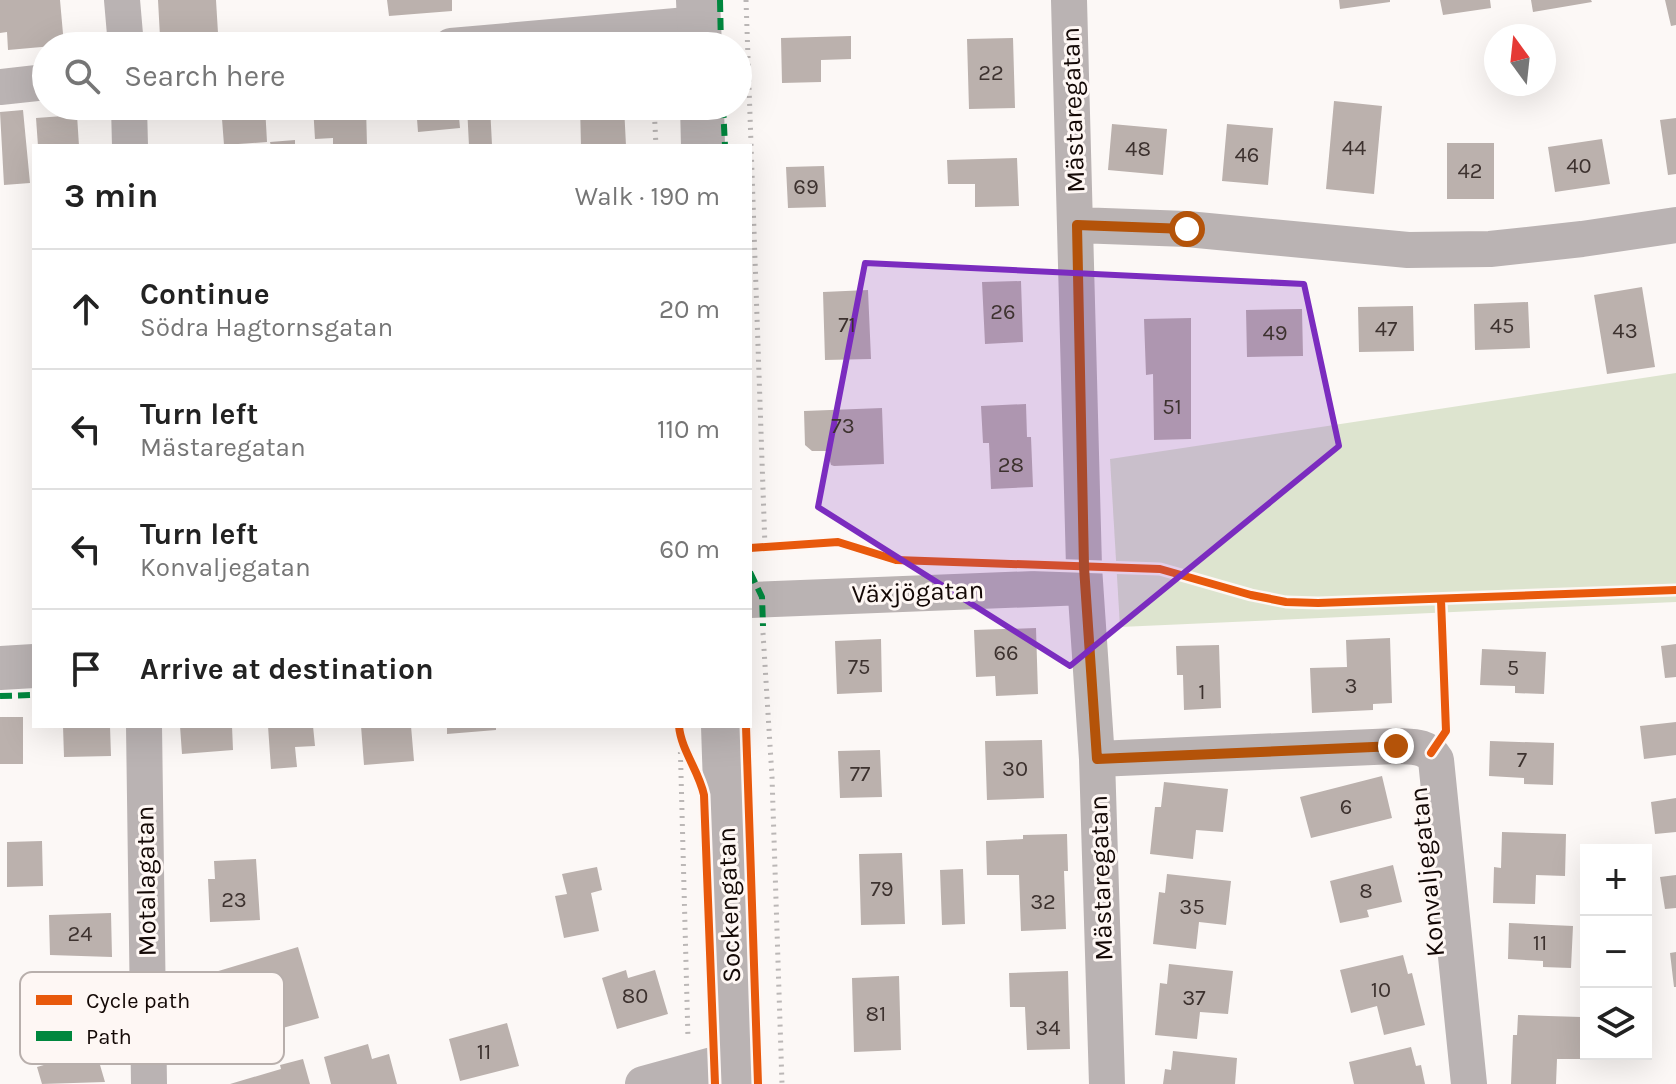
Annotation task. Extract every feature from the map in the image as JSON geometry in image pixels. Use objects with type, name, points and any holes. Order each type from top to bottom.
[{"type":"street","points":[[122,0],[125,32]]},
{"type":"street","name":"Mästaregatan","points":[[1069,0],[1085,587],[1097,759],[1107,1084]]},
{"type":"street","points":[[602,32],[699,23]]},
{"type":"street","points":[[0,87],[32,84]]},
{"type":"street","points":[[129,120],[130,144]]},
{"type":"street","points":[[702,120],[703,144]]},
{"type":"street","points":[[1077,225],[1187,229],[1408,250],[1490,249],[1676,225]]},
{"type":"street","name":"Växjögatan","points":[[756,613],[1085,587]]},
{"type":"street","points":[[0,668],[32,666]]},
{"type":"street","name":"Motalagatan","points":[[144,728],[147,972]]},
{"type":"street","name":"Sockengatan","points":[[723,728],[734,1071]]},
{"type":"street","name":"Konvaljegatan","points":[[1097,759],[1396,746],[1423,748],[1431,753],[1436,760],[1469,1084]]},
{"type":"street","name":"Motalagatan","points":[[149,1064],[149,1084]]},
{"type":"street","points":[[643,1084],[689,1071],[734,1071]]},
{"type":"path","points":[[746,0],[747,32]]},
{"type":"path","points":[[655,120],[656,144]]},
{"type":"path","points":[[750,120],[751,144]]},
{"type":"path","points":[[752,173],[765,547]]},
{"type":"path","points":[[752,548],[780,546]]},
{"type":"path","points":[[756,613],[772,777],[782,1084]]},
{"type":"path","points":[[680,736],[689,753]]},
{"type":"path","points":[[680,736],[689,1071]]},
{"type":"highlighted area","points":[[865,263],[1304,284],[1339,446],[1070,666],[818,507]]},
{"type":"green space","points":[[1676,373],[1676,602],[1120,627],[1110,459]]},
{"type":"building","points":[[0,0],[60,0],[63,32],[32,32],[32,48],[8,50],[7,32],[0,33]]},
{"type":"building","points":[[158,0],[216,0],[218,32],[160,32]]},
{"type":"building","points":[[387,0],[452,0],[452,11],[389,16]]},
{"type":"building","points":[[1339,0],[1390,0],[1390,2],[1340,9]]},
{"type":"building","points":[[1440,0],[1490,0],[1491,8],[1443,15]]},
{"type":"building","points":[[1531,0],[1591,0],[1592,2],[1533,12]]},
{"type":"building","points":[[1665,0],[1676,0],[1676,25],[1671,26]]},
{"type":"building","points":[[851,36],[851,59],[821,60],[821,82],[782,83],[781,38]]},
{"type":"building","points":[[1013,38],[1015,108],[969,109],[967,39]]},
{"type":"building","points":[[1334,101],[1382,106],[1374,194],[1326,189]]},
{"type":"building","points":[[23,110],[30,183],[4,185],[0,112]]},
{"type":"building","points":[[1676,118],[1676,174],[1668,175],[1660,120]]},
{"type":"building","points":[[36,120],[77,120],[79,144],[38,144]]},
{"type":"building","points":[[222,120],[266,120],[267,142],[224,144]]},
{"type":"building","points":[[314,120],[366,120],[367,144],[333,144],[333,138],[315,139]]},
{"type":"building","points":[[417,120],[459,120],[460,128],[418,132]]},
{"type":"building","points":[[468,120],[491,120],[492,144],[469,144]]},
{"type":"building","points":[[580,120],[625,120],[626,144],[581,144]]},
{"type":"building","points":[[1112,124],[1167,129],[1163,175],[1108,170]]},
{"type":"building","points":[[1227,124],[1273,128],[1268,185],[1222,181]]},
{"type":"building","points":[[1602,139],[1610,184],[1555,192],[1548,147]]},
{"type":"building","points":[[295,140],[295,144],[270,144]]},
{"type":"building","points":[[1447,143],[1494,143],[1494,199],[1447,199]]},
{"type":"building","points":[[1017,158],[1019,206],[975,207],[975,184],[948,184],[947,160]]},
{"type":"building","points":[[824,166],[826,207],[788,208],[786,167]]},
{"type":"building","points":[[1021,281],[1023,342],[985,344],[982,282]]},
{"type":"building","points":[[1642,287],[1655,367],[1607,374],[1594,295]]},
{"type":"building","points":[[868,290],[871,359],[825,360],[823,292]]},
{"type":"building","points":[[1528,302],[1530,348],[1475,350],[1474,304]]},
{"type":"building","points":[[1413,306],[1414,351],[1359,352],[1358,307]]},
{"type":"building","points":[[1302,309],[1303,356],[1247,357],[1246,310]]},
{"type":"building","points":[[1191,318],[1191,439],[1154,440],[1153,374],[1146,375],[1144,319]]},
{"type":"building","points":[[1026,404],[1033,487],[991,489],[989,443],[983,443],[981,406]]},
{"type":"building","points":[[882,408],[884,464],[834,466],[827,451],[812,451],[805,445],[804,411]]},
{"type":"building","points":[[1036,628],[1038,694],[996,696],[995,676],[976,677],[974,630]]},
{"type":"building","points":[[1390,638],[1392,703],[1373,704],[1373,710],[1312,713],[1310,668],[1347,667],[1346,640]]},
{"type":"building","points":[[881,639],[882,692],[837,694],[835,641]]},
{"type":"building","points":[[1676,644],[1676,677],[1665,678],[1661,646]]},
{"type":"building","points":[[1219,645],[1221,708],[1184,710],[1183,675],[1177,675],[1176,646]]},
{"type":"building","points":[[1482,649],[1546,652],[1544,694],[1515,693],[1515,686],[1480,685]]},
{"type":"building","points":[[0,717],[23,717],[23,764],[0,764]]},
{"type":"building","points":[[1676,722],[1676,755],[1644,759],[1640,726]]},
{"type":"building","points":[[63,728],[110,728],[111,756],[64,757]]},
{"type":"building","points":[[180,728],[232,728],[233,750],[182,754]]},
{"type":"building","points":[[268,728],[313,728],[315,746],[295,747],[297,767],[271,769]]},
{"type":"building","points":[[361,728],[411,728],[414,761],[364,765]]},
{"type":"building","points":[[447,728],[496,728],[496,730],[447,734]]},
{"type":"building","points":[[1042,740],[1044,798],[987,800],[985,741]]},
{"type":"building","points":[[1490,741],[1554,743],[1553,785],[1524,784],[1524,778],[1489,776]]},
{"type":"building","points":[[880,750],[882,797],[840,798],[838,751]]},
{"type":"building","points":[[1382,776],[1392,818],[1311,838],[1300,797]]},
{"type":"building","points":[[1164,782],[1228,789],[1223,832],[1196,830],[1193,859],[1150,854],[1155,807],[1161,807]]},
{"type":"building","points":[[1676,798],[1676,832],[1655,834],[1651,802]]},
{"type":"building","points":[[1502,832],[1566,834],[1565,876],[1536,875],[1535,904],[1493,903],[1494,867],[1501,868]]},
{"type":"building","points":[[1067,834],[1068,871],[1064,871],[1066,929],[1021,931],[1019,875],[987,875],[986,841],[1023,839],[1023,835]]},
{"type":"building","points":[[42,841],[43,886],[7,887],[7,842]]},
{"type":"building","points":[[902,853],[905,924],[861,925],[859,854]]},
{"type":"building","points":[[256,859],[260,920],[210,922],[208,879],[215,879],[214,861]]},
{"type":"building","points":[[1393,865],[1402,902],[1367,910],[1369,917],[1340,923],[1330,881]]},
{"type":"building","points":[[597,867],[602,890],[591,893],[599,931],[564,938],[555,896],[567,894],[562,874]]},
{"type":"building","points":[[963,869],[965,924],[942,925],[940,870]]},
{"type":"building","points":[[1167,874],[1231,881],[1226,925],[1199,922],[1196,949],[1153,944],[1159,892],[1165,893]]},
{"type":"building","points":[[1676,875],[1676,908],[1665,909],[1660,877]]},
{"type":"building","points":[[111,913],[112,957],[50,955],[49,915]]},
{"type":"building","points":[[1509,923],[1573,926],[1571,968],[1543,967],[1543,961],[1508,959]]},
{"type":"building","points":[[298,947],[319,1018],[284,1028],[284,972],[215,972]]},
{"type":"building","points":[[1676,952],[1676,987],[1674,987],[1670,953]]},
{"type":"building","points":[[1403,955],[1408,974],[1412,973],[1425,1025],[1384,1035],[1377,1006],[1351,1013],[1340,970]]},
{"type":"building","points":[[1169,964],[1233,971],[1228,1014],[1200,1012],[1197,1039],[1155,1035],[1160,983],[1167,984]]},
{"type":"building","points":[[626,970],[628,978],[655,970],[668,1014],[617,1029],[602,978]]},
{"type":"building","points":[[1068,971],[1070,1049],[1027,1050],[1025,1007],[1010,1007],[1009,973]]},
{"type":"building","points":[[899,976],[901,1050],[854,1052],[852,978]]},
{"type":"building","points":[[1518,1015],[1580,1017],[1580,1059],[1557,1059],[1556,1084],[1511,1084],[1513,1035],[1517,1035]]},
{"type":"building","points":[[507,1023],[519,1066],[460,1081],[449,1039]]},
{"type":"building","points":[[368,1044],[372,1059],[389,1054],[397,1084],[331,1084],[324,1057]]},
{"type":"building","points":[[1411,1047],[1416,1066],[1421,1065],[1425,1084],[1354,1084],[1349,1062]]},
{"type":"building","points":[[1173,1051],[1237,1058],[1235,1084],[1163,1084],[1165,1069],[1171,1070]]},
{"type":"building","points":[[303,1059],[310,1084],[230,1084],[281,1069],[280,1065]]},
{"type":"building","points":[[47,1064],[100,1064],[105,1082],[42,1084],[37,1067]]},
{"type":"marked path","points":[[720,0],[721,32]]},
{"type":"marked path","points":[[724,120],[725,144]]},
{"type":"marked path","points":[[752,576],[762,597],[763,626]]},
{"type":"marked path","points":[[0,696],[32,695]]},
{"type":"cycle path","points":[[752,548],[838,542],[896,560],[1160,569],[1286,602],[1676,590]]},
{"type":"cycle path","points":[[1431,753],[1446,731],[1441,600]]},
{"type":"cycle path","points":[[679,728],[704,795],[715,1084]]},
{"type":"cycle path","points":[[746,728],[758,1084]]},
{"type":"route","points":[[1187,229],[1077,225],[1084,567],[1097,759],[1396,746]]}]
